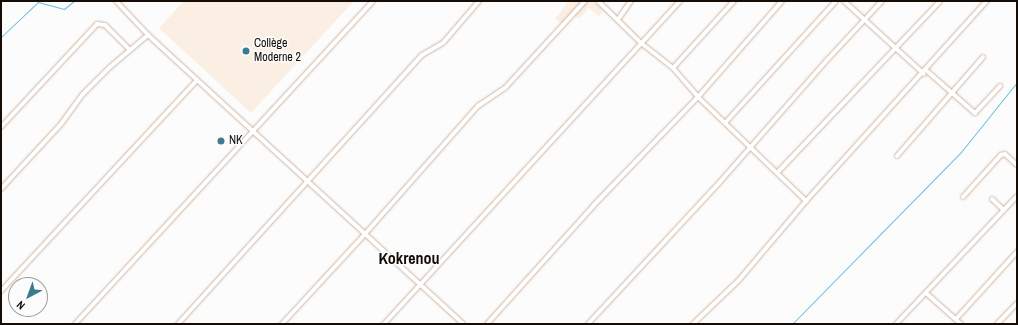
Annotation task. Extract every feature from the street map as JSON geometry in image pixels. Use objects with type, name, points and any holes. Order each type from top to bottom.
[{"type":"street","points":[[116,1],[148,35],[309,181],[463,324]]},
{"type":"street","points":[[75,324],[373,1]]},
{"type":"street","points":[[178,324],[422,55],[443,42],[479,1]]},
{"type":"street","points":[[282,324],[365,234],[478,106],[505,88],[585,1]]},
{"type":"street","points":[[598,1],[619,18],[641,43],[673,68],[698,98],[806,201]]},
{"type":"street","points":[[619,18],[631,1]]},
{"type":"street","points":[[384,324],[680,1]]},
{"type":"street","points":[[673,68],[734,1]]},
{"type":"street","points":[[487,324],[594,205],[698,98],[782,1]]},
{"type":"street","points":[[724,123],[836,1]]},
{"type":"street","points":[[844,1],[974,113],[1000,86]]},
{"type":"street","points":[[588,324],[719,184],[750,147],[882,1]]},
{"type":"street","points":[[777,173],[940,1]]},
{"type":"street","points":[[693,324],[739,280],[806,201],[925,72],[987,1]]},
{"type":"street","points":[[1,126],[97,24],[105,25],[129,49]]},
{"type":"street","points":[[1,189],[61,124],[83,94],[129,49],[148,35]]},
{"type":"street","points":[[897,156],[983,57]]},
{"type":"street","points":[[1,291],[197,80]]},
{"type":"street","points":[[963,197],[1001,155],[1005,154],[1017,165]]},
{"type":"street","points":[[896,324],[1017,196]]},
{"type":"street","points":[[992,199],[1004,210]]},
{"type":"street","points":[[956,319],[1017,252]]},
{"type":"street","points":[[926,293],[961,324]]},
{"type":"street","points":[[997,324],[1017,303]]},
{"type":"shaded area","name":"Collège Moderne 2","points":[[184,1],[353,2],[251,113],[159,28]]},
{"type":"shaded area","points":[[569,1],[593,1],[604,11],[599,16],[589,8],[579,19],[571,13],[561,23],[555,19]]},
{"type":"waterway","points":[[1,37],[38,2],[64,9],[74,1]]},
{"type":"waterway","points":[[792,324],[961,152],[1017,82]]},
{"type":"place","name":"Collège Moderne 2","points":[[246,51]]},
{"type":"place","name":"NK","points":[[221,141]]},
{"type":"district","name":"Kokrenou","points":[[409,258]]}]
